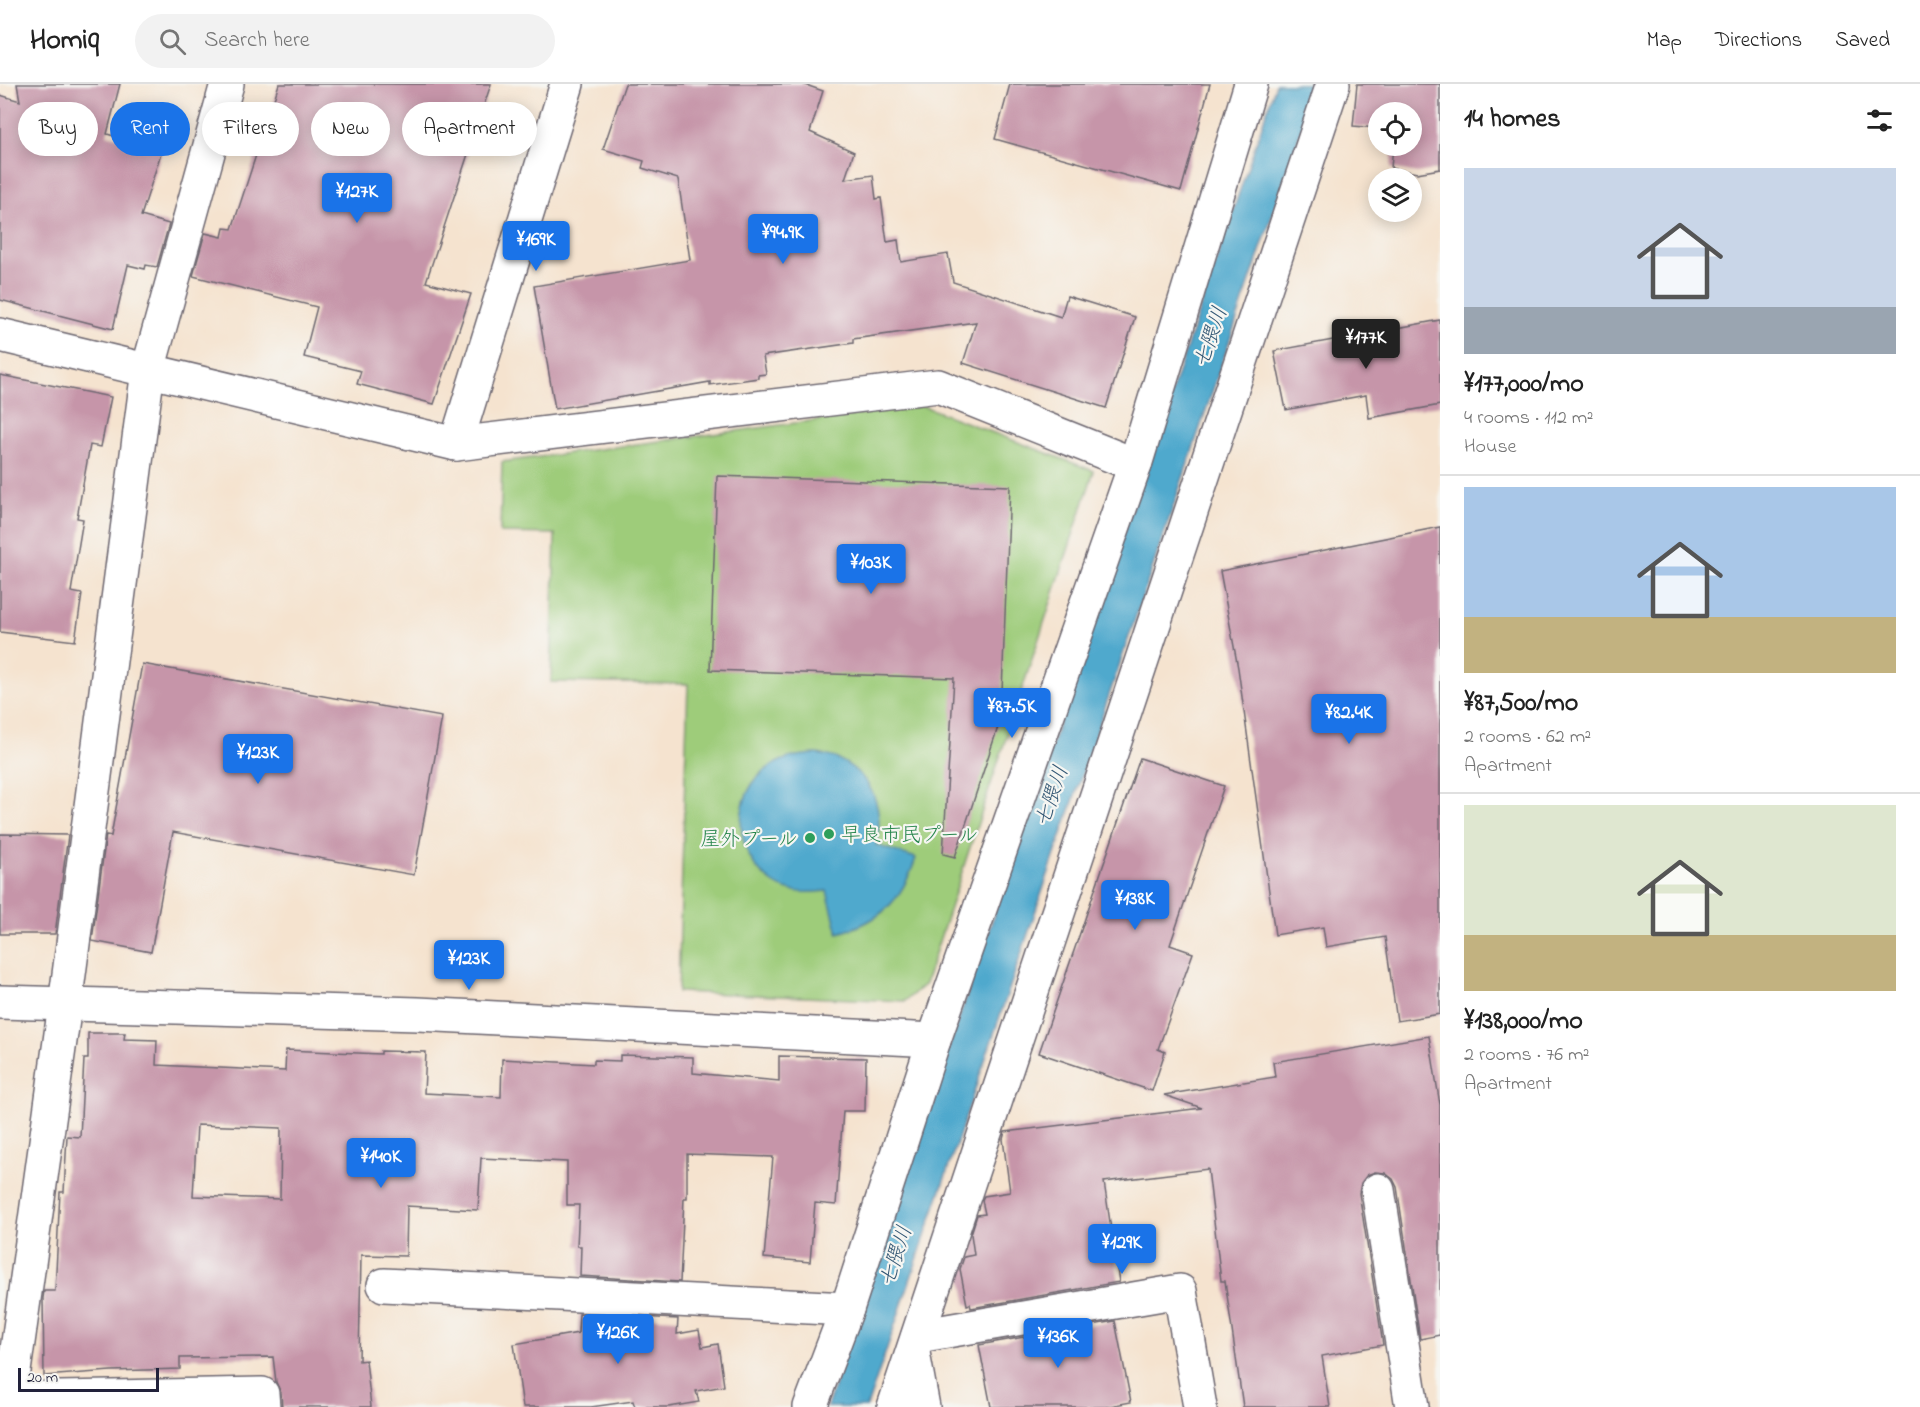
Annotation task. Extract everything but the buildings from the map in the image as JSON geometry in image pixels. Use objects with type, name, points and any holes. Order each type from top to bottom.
[{"type":"street","points":[[227,84],[148,370],[65,1005],[9,1403],[262,1394],[263,1407]]},
{"type":"street","points":[[456,444],[567,84]]},
{"type":"street","points":[[810,1407],[846,1308],[934,1040],[1135,465],[1251,84]]},
{"type":"street","points":[[894,1407],[1333,84]]},
{"type":"street","points":[[0,335],[456,444],[938,386],[1135,465]]},
{"type":"street","points":[[0,1002],[418,1014],[934,1040]]},
{"type":"street","points":[[1378,1190],[1412,1407]]},
{"type":"street","points":[[384,1285],[846,1308]]},
{"type":"street","points":[[915,1343],[1180,1291],[1200,1407]]},
{"type":"street","points":[[915,1343],[923,1407]]},
{"type":"green space","name":"早良市民プール","points":[[923,406],[1094,471],[925,984],[905,1001],[678,992],[688,684],[551,682],[555,534],[500,533],[502,462]]},
{"type":"water","name":"七隈川","points":[[1276,84],[1317,84],[867,1407],[827,1407]]},
{"type":"water","name":"屋外プール","points":[[816,754],[838,759],[850,766],[868,784],[879,819],[876,845],[916,858],[904,886],[888,907],[866,923],[838,933],[827,891],[792,891],[773,883],[750,857],[741,824],[748,792],[757,778],[782,760]]},
{"type":"place","name":"早良市民プール","points":[[829,834]]},
{"type":"place","name":"屋外プール","points":[[810,838]]}]
